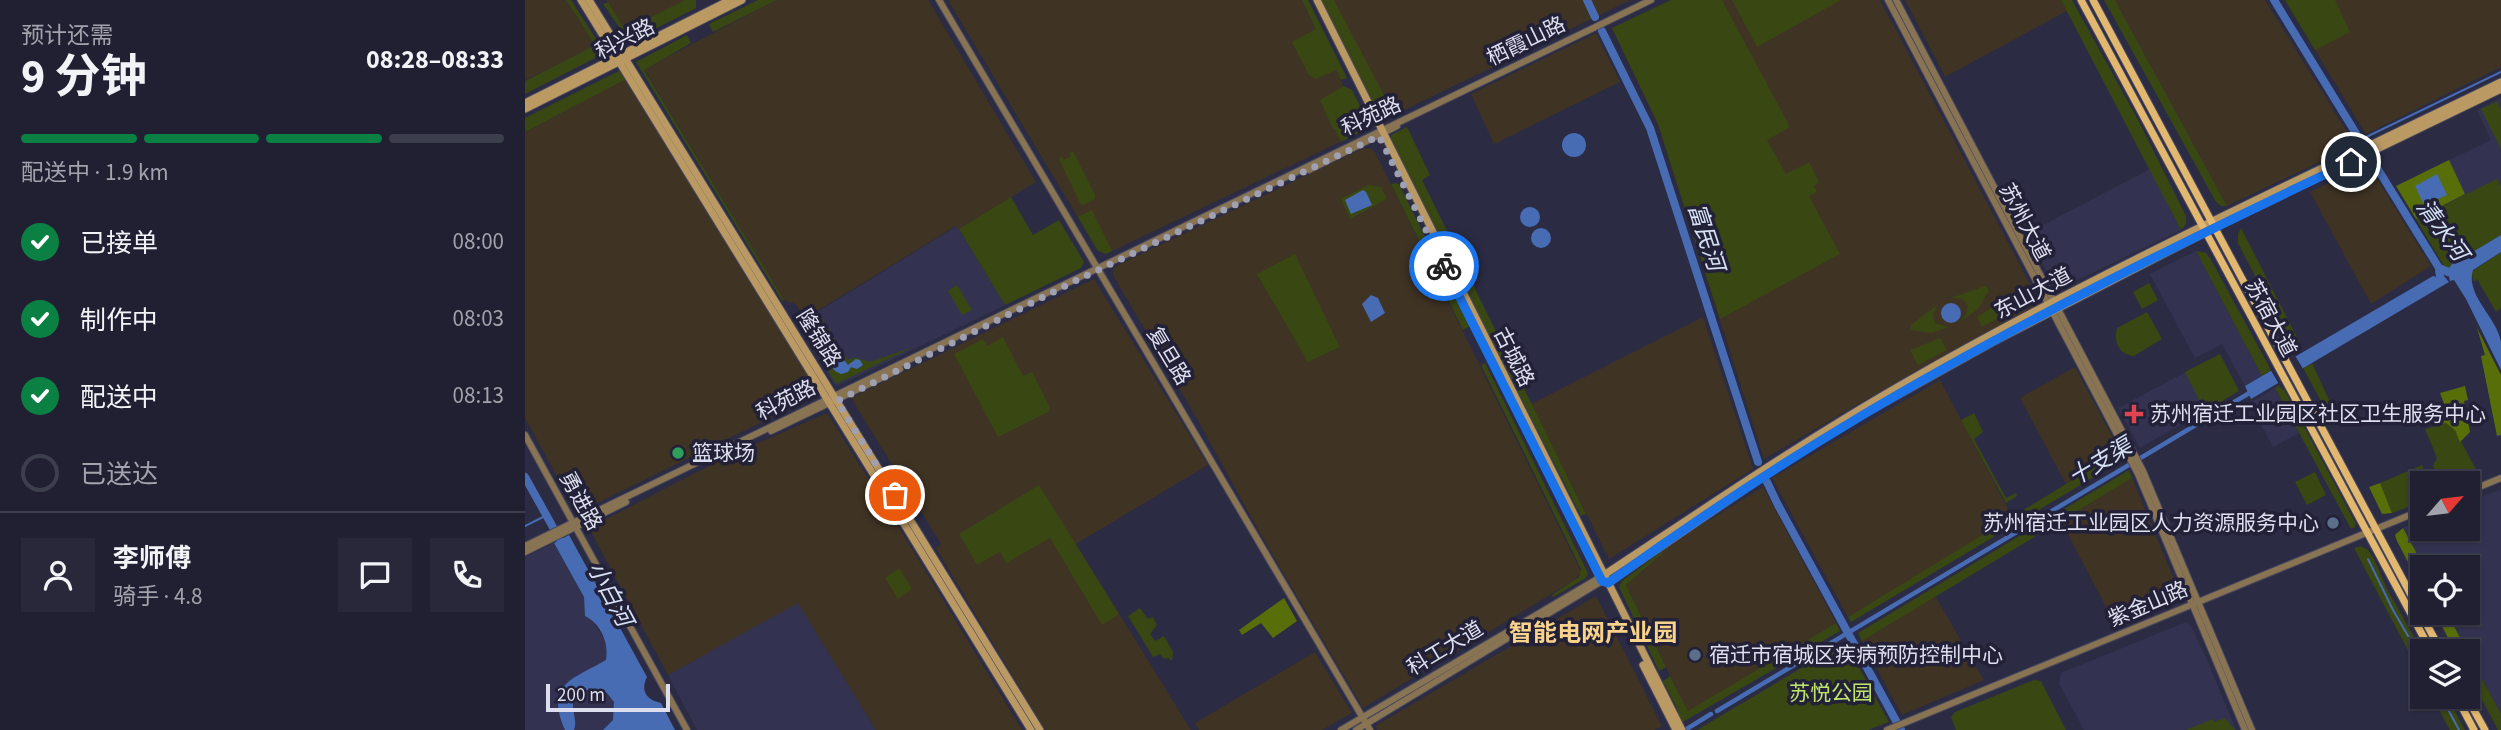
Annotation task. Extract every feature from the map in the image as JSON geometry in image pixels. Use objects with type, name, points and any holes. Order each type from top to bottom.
[{"type":"main road","name":"隆锦路","points":[[582,0],[621,58],[1040,730]]},
{"type":"main road","name":"隆锦路","points":[[589,0],[621,58]]},
{"type":"main road","name":"科兴路","points":[[525,109],[730,0]]},
{"type":"main road","name":"科兴路","points":[[525,103],[742,0]]},
{"type":"main road","name":"古城路","points":[[1315,0],[1681,730]]},
{"type":"main road","name":"苏宿大道","points":[[2081,0],[2286,383],[2434,639]]},
{"type":"main road","name":"苏宿大道","points":[[2093,0],[2295,377],[2425,639]]},
{"type":"main road","name":"东山大道","points":[[1603,579],[1856,419],[2053,306],[2501,82]]},
{"type":"main road","name":"东山大道","points":[[2214,224],[2501,89]]},
{"type":"main road","name":"隆锦路","points":[[833,399],[1031,730]]},
{"type":"main road","name":"古城路","points":[[1603,579],[1676,730]]},
{"type":"main road","points":[[2463,709],[2474,730]]},
{"type":"main road","points":[[2473,709],[2485,730]]},
{"type":"street","name":"复旦路","points":[[939,0],[1366,724]]},
{"type":"street","name":"栖霞山路","points":[[1416,115],[1651,0]]},
{"type":"street","name":"苏州大道","points":[[1888,0],[2141,473],[2252,730]]},
{"type":"street","name":"苏州大道","points":[[1896,0],[2053,306]]},
{"type":"street","name":"科苑路","points":[[525,552],[571,526],[1416,115]]},
{"type":"street","name":"勇进路","points":[[525,435],[571,526],[687,730]]},
{"type":"street","points":[[2480,487],[2501,478]]},
{"type":"street","name":"紫金山路","points":[[1890,728],[2410,515]]},
{"type":"street","name":"科苑路","points":[[525,546],[548,538]]},
{"type":"street","name":"科工大道","points":[[1356,730],[1603,579]]},
{"type":"street","name":"苏州大道","points":[[2196,603],[2245,730]]},
{"type":"street","name":"科工大道","points":[[1341,730],[1366,724]]},
{"type":"shaded area","points":[[525,0],[566,0],[595,45],[525,80]]},
{"type":"shaded area","points":[[606,0],[685,0],[625,30]]},
{"type":"shaded area","points":[[777,0],[928,0],[1036,182],[959,229],[956,226],[806,318],[795,304],[784,300],[644,69]]},
{"type":"shaded area","points":[[948,0],[1302,0],[1365,130],[1106,254],[1098,251]]},
{"type":"shaded area","points":[[1324,0],[1630,0],[1386,117]]},
{"type":"shaded area","points":[[1671,0],[1880,0],[2040,303],[1764,459],[1658,124],[1612,28]]},
{"type":"shaded area","points":[[1905,0],[2061,0],[2067,11],[1945,77]]},
{"type":"shaded area","points":[[2115,0],[2265,0],[2355,145],[2227,206]]},
{"type":"shaded area","points":[[2285,0],[2501,0],[2501,67],[2366,134]]},
{"type":"shaded area","points":[[1596,33],[1620,82],[1494,144],[1471,94]]},
{"type":"shaded area","points":[[625,80],[819,394],[581,511],[576,511],[525,418],[525,132]]},
{"type":"shaded area","points":[[2501,98],[2501,225],[2441,259],[2396,186],[2491,140],[2477,110]]},
{"type":"shaded area","points":[[1364,148],[1372,149],[1581,572],[1575,580],[1363,708],[1113,275],[1113,269]],"holes":[[[1314,294],[1340,347],[1308,362]]]},
{"type":"shaded area","points":[[2150,169],[2181,230],[2057,290],[2026,234]]},
{"type":"shaded area","points":[[2358,169],[2365,178],[2374,174],[2431,266],[2371,304],[2310,192]]},
{"type":"shaded area","points":[[957,226],[1005,305],[836,387],[804,335],[806,319]]},
{"type":"shaded area","points":[[2196,251],[2262,376],[2245,386],[2222,344],[2195,358],[2150,274]]},
{"type":"shaded area","points":[[1094,279],[1208,465],[1076,544],[1191,730],[1045,730],[936,548],[941,544],[851,398]]},
{"type":"shaded area","points":[[1703,317],[1753,469],[1609,559],[1531,404]]},
{"type":"shaded area","points":[[2220,354],[2239,391],[2140,448],[2118,408]]},
{"type":"shaded area","points":[[2075,367],[2120,451],[2066,484],[2020,398]]},
{"type":"shaded area","points":[[1940,380],[2013,518],[1848,617],[1772,478]]},
{"type":"shaded area","points":[[2275,388],[2299,433],[2273,447],[2250,403]]},
{"type":"shaded area","points":[[827,413],[1022,730],[876,730],[798,603],[668,675],[589,528],[724,458]]},
{"type":"shaded area","points":[[2132,478],[2181,596],[2177,602],[2116,626],[2061,521]]},
{"type":"shaded area","points":[[1763,487],[1836,623],[1688,712],[1626,585],[1679,539]]},
{"type":"shaded area","points":[[2501,489],[2501,714],[2480,675],[2480,639],[2461,639],[2453,625],[2480,625],[2480,555],[2418,555],[2410,541],[2480,541],[2480,497]]},
{"type":"shaded area","points":[[2410,525],[2410,541],[2403,528]]},
{"type":"shaded area","points":[[554,543],[584,597],[585,616],[594,622],[608,646],[647,730],[525,730],[525,557]]},
{"type":"shaded area","points":[[1596,596],[1662,726],[1654,730],[1377,730],[1375,726]]},
{"type":"shaded area","points":[[1935,596],[1984,680],[1902,715],[1862,641]]},
{"type":"shaded area","points":[[798,602],[876,730],[697,730],[668,675]]},
{"type":"shaded area","points":[[2186,622],[2191,626],[2207,660],[2236,730],[2084,730],[2059,683],[2061,673]]},
{"type":"shaded area","points":[[1315,652],[1352,713],[1322,730],[1199,730],[1195,723]]},
{"type":"green space","points":[[566,0],[571,0],[605,53],[525,94],[525,81],[595,45]]},
{"type":"green space","points":[[685,0],[696,0],[696,8],[631,41],[603,4],[608,2],[625,30]]},
{"type":"green space","points":[[758,0],[777,0],[713,32],[709,24]]},
{"type":"green space","points":[[1302,0],[1308,0],[1347,78],[1341,80],[1336,70],[1316,79],[1309,75],[1292,42],[1316,29]]},
{"type":"green space","points":[[1321,0],[1334,0],[1394,114],[1384,118],[1377,112]]},
{"type":"green space","points":[[1671,0],[1722,0],[1790,127],[1767,140],[1786,174],[1809,162],[1819,182],[1814,186],[1817,192],[1809,196],[1840,254],[1720,319],[1658,124],[1612,28]]},
{"type":"green space","points":[[1732,0],[1841,0],[1757,47]]},
{"type":"green space","points":[[2061,0],[2072,0],[2138,120],[2186,216],[2186,224],[2181,230]]},
{"type":"green space","points":[[2104,0],[2115,0],[2227,206],[2216,202]]},
{"type":"green space","points":[[2285,0],[2335,0],[2350,32],[2315,50]]},
{"type":"green space","points":[[687,35],[691,43],[644,70],[784,300],[782,301],[636,62]]},
{"type":"green space","points":[[619,71],[625,80],[525,132],[525,118]]},
{"type":"green space","points":[[1344,86],[1352,90],[1369,124],[1365,130],[1341,142],[1320,100]]},
{"type":"green space","points":[[2497,101],[2501,110],[2501,149],[2481,109]]},
{"type":"green space","points":[[1407,127],[1430,175],[1422,180],[1449,235],[1440,240],[1391,139],[1391,135]]},
{"type":"green space","points":[[1073,151],[1095,195],[1095,199],[1083,205],[1059,159],[1062,156],[1064,160],[1071,156],[1069,153]]},
{"type":"green space","points":[[2449,160],[2465,194],[2416,219],[2396,186]]},
{"type":"green space","points":[[2497,179],[2501,186],[2501,235],[2466,256],[2455,259],[2449,269],[2444,266],[2416,219]]},
{"type":"green space","points":[[1391,184],[1399,184],[1438,263],[1432,267]]},
{"type":"green space","points":[[1368,185],[1381,187],[1385,200],[1350,219],[1341,199]]},
{"type":"green space","points":[[1011,197],[1033,235],[1059,220],[1084,262],[1081,268],[1005,305],[959,229]]},
{"type":"green space","points":[[1092,210],[1112,251],[1106,254],[1098,251],[1078,217]]},
{"type":"green space","points":[[2241,228],[2301,345],[2293,350],[2238,243]]},
{"type":"green space","points":[[1452,242],[1586,514],[1581,516],[1445,248]]},
{"type":"green space","points":[[2196,251],[2206,253],[2210,258],[2271,370],[2262,376]]},
{"type":"green space","points":[[2501,252],[2501,308],[2496,312],[2477,279],[2474,282],[2471,272]]},
{"type":"green space","points":[[1295,254],[1340,347],[1308,362],[1257,274]]},
{"type":"green space","points":[[1445,280],[1470,326],[1463,330],[1440,283]]},
{"type":"green space","points":[[2149,283],[2158,300],[2142,309],[2133,292]]},
{"type":"green space","points":[[957,285],[972,310],[962,315],[948,291]]},
{"type":"green space","points":[[1985,286],[1989,290],[1978,309],[1959,323],[1966,315],[1968,305],[1962,299],[1951,298]]},
{"type":"green space","points":[[2006,298],[2013,310],[1982,327],[1977,317]]},
{"type":"green space","points":[[1937,305],[1933,314],[1935,323],[1948,327],[1955,325],[1931,333],[1911,330],[1911,325]]},
{"type":"green space","points":[[2147,312],[2162,339],[2134,356],[2124,353],[2118,346],[2117,328]]},
{"type":"green space","points":[[820,315],[848,360],[853,357],[870,362],[913,347],[836,384],[805,333],[807,323]]},
{"type":"green space","points":[[2477,328],[2501,375],[2501,435],[2497,436],[2481,356],[2485,355]]},
{"type":"green space","points":[[1003,337],[1023,376],[1032,372],[1050,408],[1048,412],[998,437],[954,354],[983,339],[987,346]]},
{"type":"green space","points":[[1940,338],[1947,350],[1918,365],[1910,350]]},
{"type":"green space","points":[[2220,354],[2239,391],[2205,411],[2185,372]]},
{"type":"green space","points":[[1485,363],[1588,573],[1586,578],[1553,597],[1552,595],[1579,577],[1581,569],[1481,365]]},
{"type":"green space","points":[[2312,363],[2335,413],[2329,416],[2303,368]]},
{"type":"green space","points":[[2279,385],[2284,389],[2356,524],[2355,527],[2351,529],[2275,388]]},
{"type":"green space","points":[[2465,386],[2468,400],[2464,401],[2470,432],[2460,442],[2455,430],[2446,423],[2437,425],[2438,419],[2448,414],[2440,393]]},
{"type":"green space","points":[[1974,413],[1983,432],[1974,439],[2006,498],[2016,493],[2017,496],[2006,503],[1961,420]]},
{"type":"green space","points":[[2446,423],[2455,430],[2477,471],[2436,471],[2433,466],[2437,458],[2425,429]]},
{"type":"green space","points":[[2120,451],[2124,459],[1851,622],[1848,617]]},
{"type":"green space","points":[[2422,465],[2425,471],[2410,471],[2410,506],[2392,513],[2380,483]]},
{"type":"green space","points":[[2129,470],[2132,478],[1862,641],[1858,633]]},
{"type":"green space","points":[[2315,472],[2326,495],[2307,505],[2295,482]]},
{"type":"green space","points":[[2380,483],[2392,513],[2382,514],[2369,487]]},
{"type":"green space","points":[[1039,485],[1119,614],[1102,625],[1050,538],[1006,563],[1000,552],[977,565],[959,534]]},
{"type":"green space","points":[[2403,528],[2418,555],[2410,555],[2410,566],[2397,541],[2395,535]]},
{"type":"green space","points":[[1679,539],[1626,585],[1666,667],[1659,671],[1619,587],[1622,581]]},
{"type":"green space","points":[[2361,546],[2368,550],[2374,559],[2387,589],[2415,639],[2410,639],[2410,654],[2354,548]]},
{"type":"green space","points":[[899,568],[912,589],[898,599],[885,578]]},
{"type":"green space","points":[[1284,598],[1297,621],[1273,638],[1261,623],[1242,635],[1239,630]]},
{"type":"green space","points":[[1140,608],[1148,619],[1153,617],[1157,625],[1150,634],[1155,641],[1164,636],[1173,652],[1172,661],[1164,659],[1160,654],[1153,657],[1128,616]]},
{"type":"green space","points":[[1836,623],[1840,631],[1681,723],[1677,708],[1663,681],[1670,676],[1688,711]]},
{"type":"green space","points":[[2441,625],[2453,625],[2461,639],[2449,639]]},
{"type":"green space","name":"苏悦公园","points":[[1845,642],[1889,722],[1868,730],[1697,730]]},
{"type":"green space","points":[[2480,675],[2501,714],[2501,730],[2498,730],[2480,696]]},
{"type":"green space","points":[[2034,680],[2041,681],[2066,730],[1956,730],[1951,717],[1955,712]]},
{"type":"green space","points":[[2439,709],[2454,709],[2465,730],[2450,730]]},
{"type":"green space","points":[[2225,718],[2235,730],[2186,730],[2213,719],[2214,722]]},
{"type":"water","points":[[1574,133],[1585,140],[1586,145],[1579,156],[1574,157],[1563,150],[1562,145],[1569,134]]},
{"type":"water","points":[[2437,174],[2447,195],[2424,205],[2415,186]]},
{"type":"water","points":[[1363,190],[1372,205],[1351,214],[1345,200]]},
{"type":"water","points":[[1530,207],[1537,210],[1540,217],[1537,224],[1530,227],[1523,224],[1520,217],[1523,210]]},
{"type":"water","points":[[1541,228],[1548,231],[1551,238],[1548,245],[1541,248],[1534,245],[1531,238],[1534,231]]},
{"type":"water","points":[[2501,235],[2501,252],[2473,270],[2472,279],[2477,297],[2494,324],[2501,342],[2501,370],[2466,299],[2454,280],[2450,281],[2448,274],[2444,272],[2449,282],[2251,399],[2245,386],[2433,276],[2436,277],[2435,270],[2444,266],[2449,268],[2455,260]]},
{"type":"water","points":[[1371,295],[1378,298],[1385,313],[1371,322],[1362,304]]},
{"type":"water","points":[[1951,303],[1958,306],[1961,313],[1958,320],[1951,323],[1944,320],[1941,313],[1944,306]]},
{"type":"water","points":[[837,356],[841,356],[848,365],[856,359],[863,365],[857,369],[851,367],[848,372],[841,374],[830,364]]},
{"type":"water","points":[[569,535],[647,677],[644,687],[646,694],[661,703],[675,730],[603,730],[613,720],[614,702],[607,693],[590,690],[574,696],[574,730],[565,730],[558,702],[560,692],[573,679],[606,660],[607,654],[603,635],[591,619],[585,616],[584,597],[554,543]]},
{"type":"pier","points":[[2294,354],[2305,372],[2280,386],[2269,367]]},
{"type":"waterway","name":"富民河","points":[[1587,0],[1595,17]]},
{"type":"waterway","name":"清水河","points":[[2274,0],[2360,140]]},
{"type":"waterway","name":"富民河","points":[[1602,31],[1650,128],[1758,462]]},
{"type":"waterway","points":[[2360,140],[2501,72]]},
{"type":"waterway","name":"清水河","points":[[2374,163],[2439,268],[2448,272]]},
{"type":"waterway","name":"十支渠","points":[[1717,711],[2251,392]]},
{"type":"waterway","name":"小白河","points":[[525,477],[559,538]]},
{"type":"waterway","name":"富民河","points":[[1767,482],[1901,730]]},
{"type":"waterway","points":[[525,526],[547,515]]},
{"type":"waterway","points":[[2368,559],[2410,639]]},
{"type":"waterway","points":[[2448,709],[2459,730]]},
{"type":"waterway","name":"十支渠","points":[[1685,730],[1711,714]]},
{"type":"way so far","points":[[895,495],[837,401],[1073,282],[1379,136],[1444,266]]},
{"type":"place","name":"苏州宿迁工业园区社区卫生服务中心","points":[[2134,414]]},
{"type":"place","name":"篮球场","points":[[678,453]]},
{"type":"place","name":"苏州宿迁工业园区人力资源服务中心","points":[[2333,523]]},
{"type":"place","name":"宿迁市宿城区疾病预防控制中心","points":[[1695,655]]},
{"type":"district","name":"智能电网产业园","points":[[1593,633]]},
{"type":"route","points":[[1444,266],[1602,581],[1608,583],[1744,489],[1862,415],[2058,308],[2351,162]]}]
